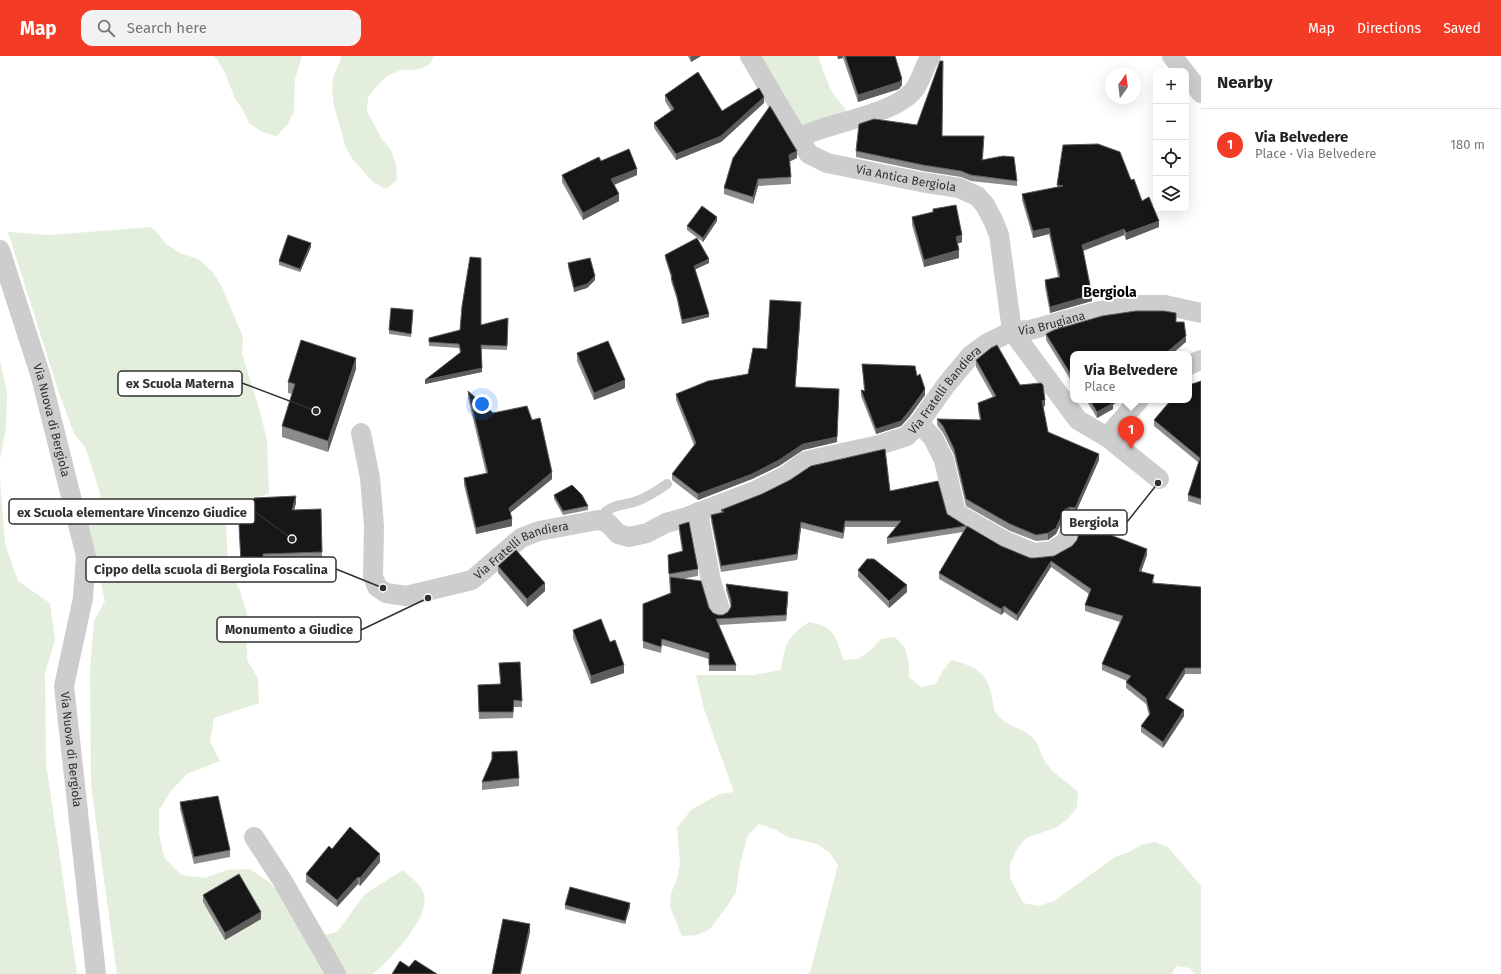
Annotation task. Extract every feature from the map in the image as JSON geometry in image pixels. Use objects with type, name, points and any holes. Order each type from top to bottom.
[{"type":"street","name":"Via Antica Bergiola","points":[[750,56],[809,154],[827,163],[959,188],[976,196],[985,205],[999,235],[1012,331]]},
{"type":"street","points":[[798,138],[820,129],[888,108],[904,100],[914,91],[925,63],[931,56]]},
{"type":"street","points":[[1172,56],[1182,68]]},
{"type":"street","points":[[1189,78],[1201,93]]},
{"type":"street","name":"Via Nuova di Bergiola","points":[[0,250],[41,377],[86,556],[83,598],[64,686],[96,974]]},
{"type":"street","name":"Via Brugiana","points":[[1012,331],[1030,330],[1100,311],[1135,305],[1165,305],[1201,313]]},
{"type":"street","name":"Via Brugiana","points":[[1012,331],[1078,420],[1107,437]]},
{"type":"street","name":"Via Fratelli Bandiera","points":[[361,433],[370,478],[374,526],[373,576],[377,587],[386,593],[406,596],[472,580],[521,538],[539,531],[598,520],[608,523],[618,534],[629,537],[647,533],[666,523],[684,518],[757,490],[785,476],[806,461],[879,445],[907,436],[919,423],[946,385],[971,355],[986,344],[1012,331]]},
{"type":"street","points":[[1136,403],[1107,437],[1159,479]]},
{"type":"street","points":[[919,423],[933,438],[944,460],[956,513],[1005,541],[1034,553],[1052,551],[1066,542],[1072,525]]},
{"type":"street","points":[[698,512],[711,581],[720,610]]},
{"type":"street","points":[[254,837],[282,880],[336,974]]},
{"type":"lane","points":[[598,520],[604,512],[616,506],[635,502],[653,494],[666,484]]},
{"type":"green space","points":[[213,56],[302,56],[295,79],[294,111],[287,125],[277,136],[262,132],[249,123],[235,98],[224,71],[217,59]]},
{"type":"green space","points":[[342,56],[434,56],[429,65],[416,70],[401,70],[387,76],[368,97],[367,111],[381,138],[391,150],[396,165],[397,180],[386,189],[373,182],[353,160],[346,148],[334,106],[332,91],[333,78]]},
{"type":"green space","points":[[759,56],[818,56],[834,95],[846,111],[799,127]]},
{"type":"green space","points":[[150,227],[155,230],[166,244],[182,254],[198,259],[212,271],[222,287],[243,337],[242,354],[259,408],[267,440],[269,494],[250,499],[226,524],[228,566],[240,591],[247,613],[247,660],[258,679],[259,703],[214,718],[210,741],[220,761],[187,774],[171,791],[159,810],[159,834],[164,857],[181,875],[205,878],[227,870],[250,869],[270,883],[286,900],[313,938],[337,932],[365,894],[403,870],[422,890],[425,900],[423,911],[417,923],[400,947],[373,974],[117,974],[91,785],[90,670],[94,621],[105,601],[87,524],[84,503],[101,497],[85,447],[74,434],[58,390],[8,232],[51,235]]},
{"type":"green space","points":[[0,360],[7,393],[6,428],[0,459]]},
{"type":"green space","points":[[0,478],[5,544],[18,581],[50,603],[55,640],[45,673],[46,763],[77,974],[0,974]]},
{"type":"green space","points":[[809,622],[825,627],[834,634],[844,660],[858,659],[870,651],[881,639],[895,637],[905,648],[909,663],[909,677],[921,687],[936,684],[942,672],[951,660],[973,667],[983,675],[990,688],[995,711],[1000,718],[1032,737],[1037,743],[1044,760],[1049,767],[1078,792],[1077,807],[1068,819],[1055,828],[1026,838],[1017,849],[1010,864],[1010,878],[1023,903],[1038,906],[1054,901],[1115,857],[1129,852],[1141,845],[1155,842],[1168,847],[1201,886],[1201,974],[1194,974],[1190,968],[1176,966],[1172,974],[808,974],[811,969],[838,865],[829,852],[817,844],[788,837],[774,829],[759,824],[748,835],[740,864],[736,892],[728,905],[710,929],[697,935],[682,936],[670,907],[671,893],[677,879],[680,863],[677,828],[691,810],[719,794],[734,792],[704,709],[696,675],[753,675],[781,670],[788,642],[796,632]]},
{"type":"building","points":[[845,56],[895,56],[902,79],[899,82],[858,95]]},
{"type":"building","points":[[940,61],[943,61],[942,136],[984,136],[982,160],[1003,156],[1014,157],[1017,181],[971,175],[961,171],[923,165],[856,151],[859,124],[874,119],[917,125]]},
{"type":"building","points":[[698,72],[722,111],[759,88],[764,97],[721,136],[676,154],[654,123],[674,109],[665,95]]},
{"type":"building","points":[[770,106],[797,151],[789,155],[791,177],[758,179],[753,197],[724,188],[733,158]]},
{"type":"building","points":[[1098,144],[1120,152],[1131,180],[1134,179],[1142,201],[1149,197],[1153,207],[1153,212],[1155,212],[1159,221],[1126,233],[1124,229],[1082,245],[1092,295],[1050,307],[1045,280],[1060,277],[1049,228],[1033,231],[1022,194],[1063,186],[1057,185],[1063,145]]},
{"type":"building","points":[[629,149],[637,169],[611,179],[619,194],[583,213],[562,175],[599,157],[601,161]]},
{"type":"building","points":[[956,205],[962,235],[956,237],[959,250],[924,260],[912,217],[933,212],[933,209]]},
{"type":"building","points":[[702,206],[717,217],[703,238],[687,226]]},
{"type":"building","points":[[288,235],[311,243],[300,269],[279,261]]},
{"type":"building","points":[[697,238],[709,259],[694,266],[709,314],[682,320],[677,296],[665,255]]},
{"type":"building","points":[[470,257],[481,258],[481,325],[508,318],[507,346],[481,345],[482,368],[425,380],[461,352],[459,344],[429,342],[429,338],[460,330],[462,306]]},
{"type":"building","points":[[590,258],[595,276],[587,284],[574,288],[568,263]]},
{"type":"building","points":[[770,300],[801,302],[795,387],[839,389],[837,437],[803,444],[779,460],[752,474],[698,494],[672,474],[696,443],[676,394],[708,381],[748,374],[753,348],[767,349]]},
{"type":"building","points":[[391,308],[413,310],[411,334],[389,330]]},
{"type":"building","points":[[1136,311],[1164,311],[1176,313],[1176,322],[1184,322],[1186,336],[1168,351],[1070,351],[1070,373],[1046,334],[1054,330],[1102,316]]},
{"type":"building","points":[[301,340],[356,358],[328,441],[282,426],[295,384],[288,382]]},
{"type":"building","points":[[608,341],[625,380],[594,393],[577,353]]},
{"type":"building","points":[[997,345],[1020,385],[1041,383],[1043,385],[1045,400],[1042,401],[1048,432],[1099,454],[1075,508],[1070,507],[1064,510],[1056,528],[1048,533],[1036,535],[1010,524],[966,499],[954,449],[943,426],[937,419],[981,420],[978,403],[996,396],[976,360]]},
{"type":"building","points":[[862,364],[915,366],[917,376],[920,374],[925,389],[901,421],[876,429],[861,390],[865,391]]},
{"type":"building","points":[[1201,381],[1201,499],[1188,495],[1200,458],[1154,420],[1168,403],[1192,403],[1192,384]]},
{"type":"building","points":[[468,391],[493,413],[527,406],[532,420],[540,418],[552,472],[509,508],[512,519],[476,528],[464,478],[488,473]]},
{"type":"building","points":[[1092,403],[1113,403],[1097,412]]},
{"type":"building","points":[[885,449],[890,491],[938,481],[947,514],[966,526],[887,538],[901,521],[845,521],[843,533],[801,522],[797,554],[721,566],[711,515],[724,512],[721,510],[762,494],[790,480],[811,466]]},
{"type":"building","points":[[572,485],[582,495],[588,506],[563,511],[554,495]]},
{"type":"building","points":[[296,496],[292,510],[321,509],[322,552],[263,554],[263,561],[241,562],[239,525],[254,498]]},
{"type":"building","points":[[689,522],[698,569],[669,574],[668,555],[683,551],[679,525]]},
{"type":"building","points":[[1082,524],[1147,549],[1139,571],[1154,575],[1152,583],[1201,587],[1201,668],[1185,668],[1166,698],[1184,710],[1163,742],[1141,726],[1150,714],[1146,698],[1126,682],[1131,676],[1102,664],[1123,616],[1085,605],[1091,589],[1051,561],[1017,615],[1004,606],[1001,609],[939,573],[967,526],[1001,546],[1030,558],[1035,558],[1054,556],[1072,546],[1077,540]]},
{"type":"building","points":[[516,550],[545,583],[527,599],[498,566]]},
{"type":"building","points":[[867,559],[874,559],[907,585],[889,601],[858,570]]},
{"type":"building","points":[[670,577],[701,581],[709,608],[713,613],[718,615],[723,615],[728,612],[731,607],[731,600],[726,584],[788,592],[786,615],[716,619],[736,665],[709,665],[709,653],[662,639],[661,647],[643,641],[643,604],[671,593]]},
{"type":"building","points":[[601,619],[610,642],[615,640],[624,665],[591,676],[573,630]]},
{"type":"building","points":[[520,662],[522,701],[514,700],[513,712],[479,712],[478,685],[501,684],[499,663]]},
{"type":"building","points":[[517,751],[519,778],[482,782],[492,759],[492,752]]},
{"type":"building","points":[[218,796],[230,850],[194,857],[180,802]]},
{"type":"building","points":[[350,827],[380,854],[360,878],[358,877],[337,900],[306,874],[329,846],[332,849]]},
{"type":"building","points":[[239,874],[261,912],[225,933],[203,895]]},
{"type":"building","points":[[570,887],[630,903],[625,921],[565,905]]},
{"type":"building","points":[[503,919],[530,924],[520,974],[492,974]]},
{"type":"building","points":[[415,960],[437,974],[392,974],[400,961],[409,967]]},
{"type":"place","name":"ex Scuola Materna","points":[[316,411]]},
{"type":"place","name":"Via Belvedere","points":[[1131,449]]},
{"type":"place","name":"Bergiola","points":[[1158,483]]},
{"type":"place","name":"ex Scuola elementare Vincenzo Giudice","points":[[292,539]]},
{"type":"place","name":"Cippo della scuola di Bergiola Foscalina","points":[[383,588]]},
{"type":"place","name":"Monumento a Giudice","points":[[428,598]]},
{"type":"district","name":"Bergiola","points":[[1110,292]]}]
